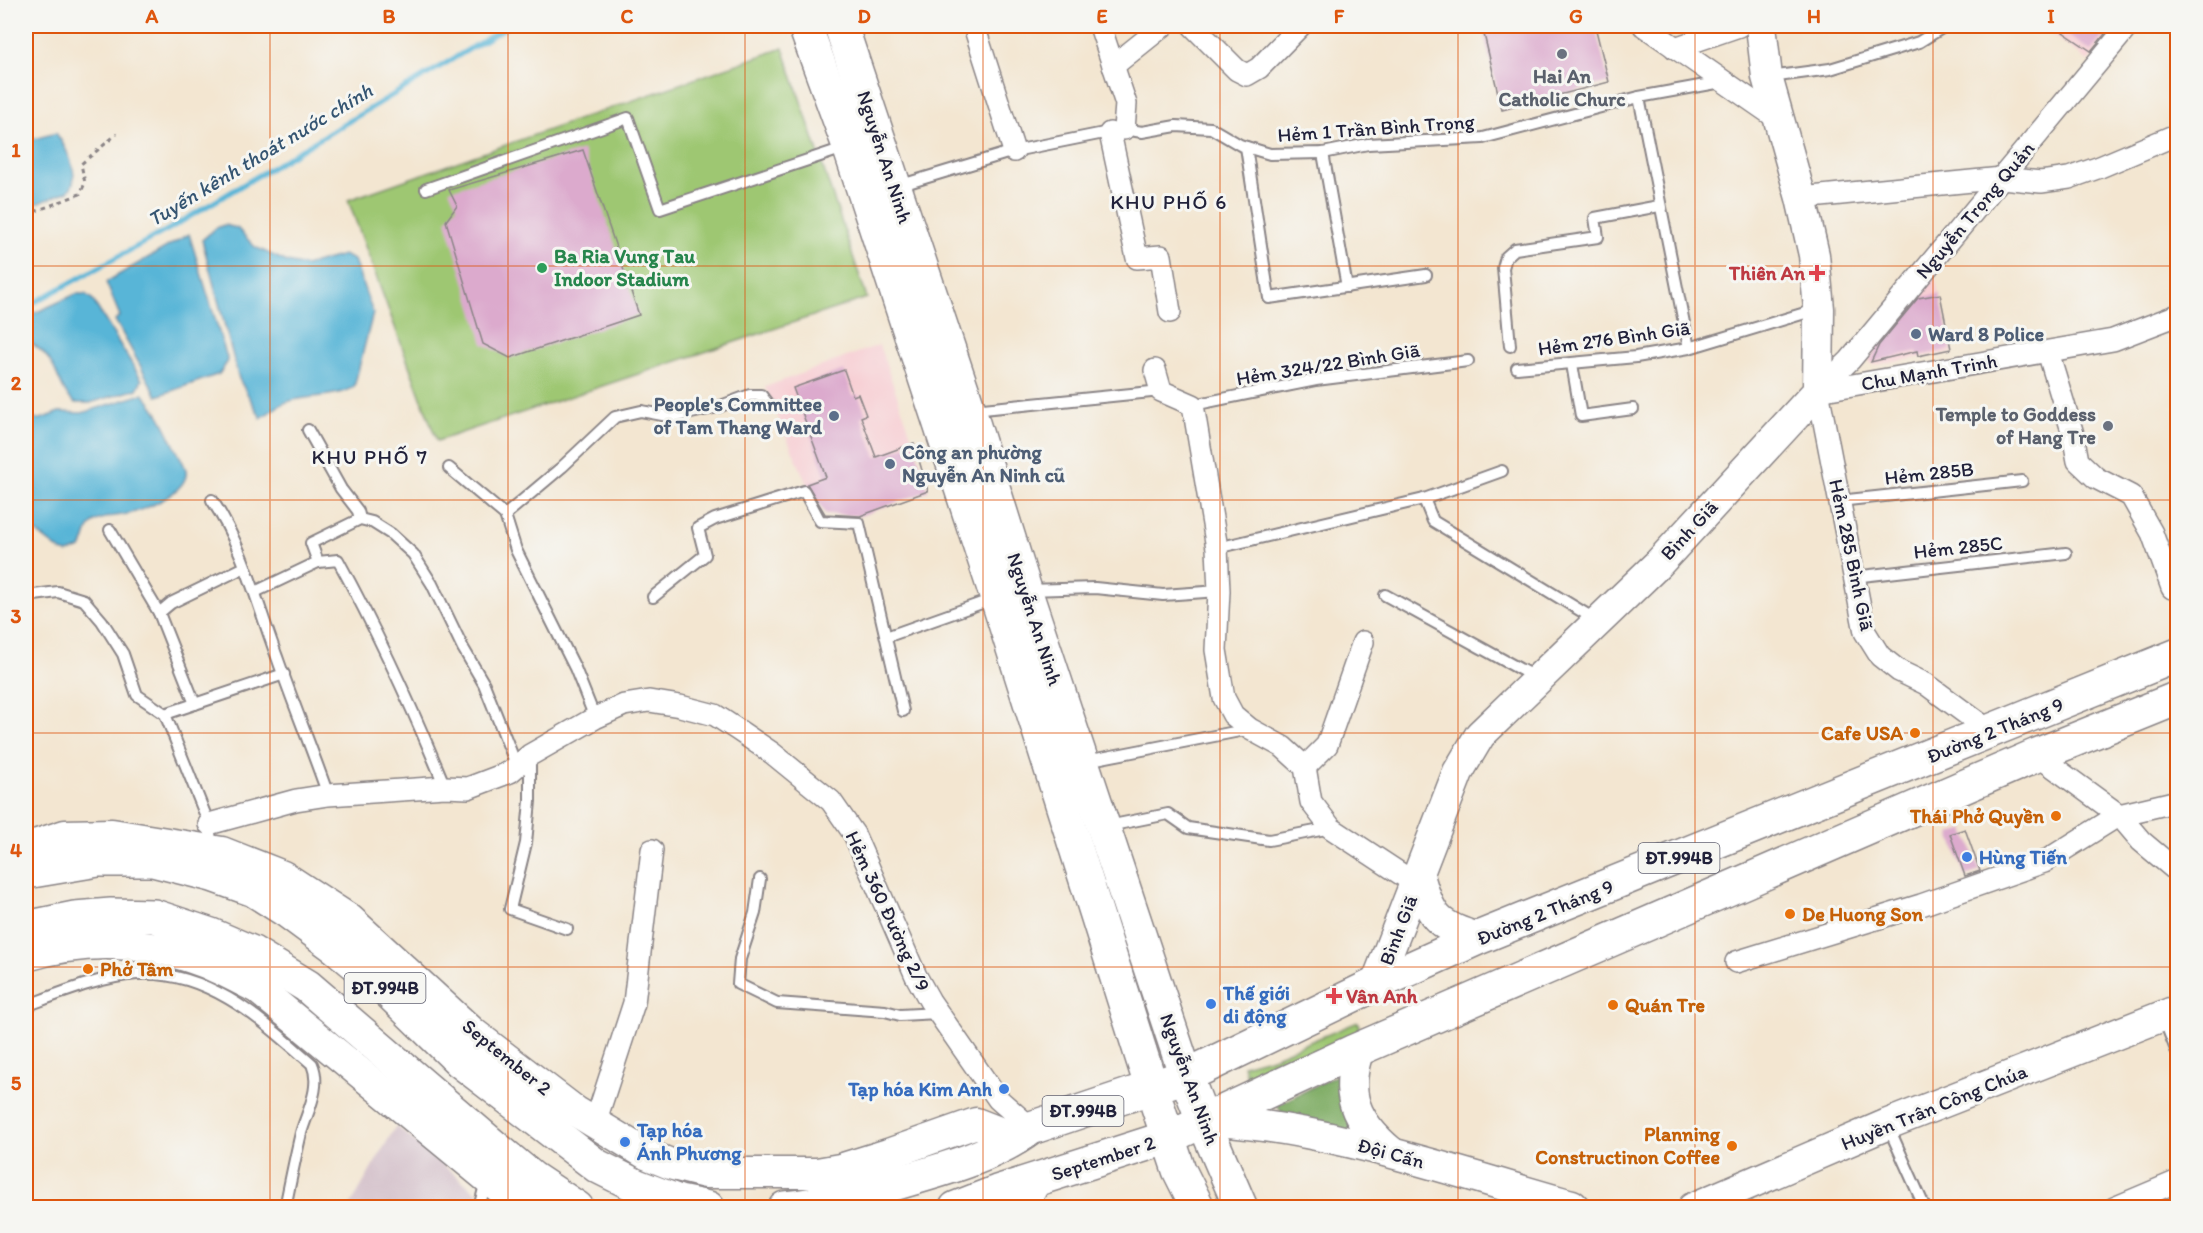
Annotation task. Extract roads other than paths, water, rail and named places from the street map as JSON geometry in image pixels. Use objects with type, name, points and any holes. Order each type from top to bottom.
[{"type":"main road","name":"Nguyễn An Ninh","points":[[805,26],[864,141],[895,187],[969,410],[1011,594],[1083,762],[1186,1076],[1241,1208]]},
{"type":"main road","name":"Nguyễn An Ninh","points":[[841,26],[864,141],[1011,594],[1152,1089],[1179,1170],[1198,1208]]},
{"type":"main road","name":"Đường 2 Tháng 9","points":[[1152,1089],[1186,1076],[1376,984],[1478,938],[2178,655]]},
{"type":"main road","name":"Đường 2 Tháng 9","points":[[1168,1137],[1359,1049],[2037,755],[2178,698]]},
{"type":"main road","points":[[1991,732],[2037,755]]},
{"type":"main road","name":"September 2","points":[[26,872],[98,860],[153,860],[212,875],[254,891],[287,911],[337,948],[386,989],[460,1061],[597,1166],[637,1186],[679,1202],[708,1208]]},
{"type":"main road","name":"ĐT.994B","points":[[26,927],[75,918],[111,915],[153,916],[211,934],[253,953],[307,986],[532,1178],[577,1208]]},
{"type":"main road","name":"ĐT.994B","points":[[785,1208],[818,1204],[955,1166],[1024,1133],[1152,1089]]},
{"type":"main road","points":[[1024,1133],[1037,1179]]},
{"type":"main road","name":"September 2","points":[[956,1208],[1168,1137]]},
{"type":"street","points":[[974,26],[1014,151]]},
{"type":"street","points":[[1100,26],[1126,104],[1117,131],[1137,258],[1161,256],[1170,312]]},
{"type":"street","points":[[1113,66],[1163,26]]},
{"type":"street","points":[[1193,26],[1237,70],[1247,75],[1259,68],[1300,26]]},
{"type":"street","points":[[1644,26],[1781,121]]},
{"type":"street","points":[[1675,48],[1739,26]]},
{"type":"street","points":[[1761,26],[1767,77],[1781,121],[1814,255],[1819,309],[1818,391]]},
{"type":"street","name":"Nguyễn Trọng Quản","points":[[1818,391],[1850,360],[2128,26]]},
{"type":"street","points":[[1801,198],[2002,178],[2041,182],[2069,178],[2178,134]]},
{"type":"street","name":"Chu Mạnh Trinh","points":[[1818,391],[2113,340],[2178,315]]},
{"type":"street","points":[[2049,351],[2073,434],[2078,461],[2096,478],[2131,496],[2152,534],[2172,588],[2178,585]]},
{"type":"street","points":[[1155,370],[1161,391],[1193,405],[1218,548],[1220,591],[1216,650],[1224,698],[1233,715],[1250,729],[1283,747],[1305,767],[1311,802],[1331,828],[1417,880],[1435,917],[1452,931],[1478,938]]},
{"type":"street","name":"Hẻm 285 Bình Giã","points":[[1818,391],[1865,632],[1881,656],[1899,671],[1926,684],[1991,732]]},
{"type":"street","name":"Bình Giã","points":[[1376,984],[1458,772],[1480,735],[1658,564],[1818,391]]},
{"type":"street","points":[[1305,767],[1327,745],[1363,642]]},
{"type":"street","name":"Hẻm 360 Đường 2/9","points":[[211,837],[296,800],[328,795],[445,787],[468,788],[510,772],[595,718],[624,705],[649,701],[715,715],[772,753],[831,801],[854,834],[916,976],[938,1013],[1024,1133]]},
{"type":"street","points":[[2037,755],[2119,815],[2141,842],[2178,872]]},
{"type":"street","points":[[1736,962],[1921,905],[2044,862],[2119,815],[2178,801]]},
{"type":"street","name":"September 2","points":[[26,848],[65,836],[112,834],[211,837],[222,852],[283,876],[349,919],[473,1033],[575,1111],[646,1154],[673,1164],[705,1173],[817,1173],[840,1169],[976,1123],[1024,1133]]},
{"type":"street","points":[[595,1124],[634,1004],[651,850]]},
{"type":"street","points":[[26,956],[86,944],[123,943],[165,950],[219,969],[256,988],[524,1208]]},
{"type":"street","name":"Huyền Trân Công Chúa","points":[[1693,1208],[1888,1124],[2170,1013]]},
{"type":"street","points":[[1359,1049],[1352,1069],[1352,1097],[1360,1118],[1370,1134],[1390,1151]]},
{"type":"street","name":"Đội Cấn","points":[[1203,1120],[1248,1122],[1390,1151],[1572,1205],[1575,1208]]},
{"type":"street","name":"September 2","points":[[1019,1208],[1037,1179]]},
{"type":"street","points":[[2114,1208],[2156,1199],[2178,1181]]},
{"type":"lane","points":[[1767,77],[1830,69],[1919,42],[1945,26]]},
{"type":"lane","name":"Hẻm 1 Trần Bình Trọng","points":[[895,187],[1014,151],[1117,131],[1142,132],[1176,126],[1211,128],[1245,147],[1270,154],[1323,153],[1368,144],[1483,138],[1639,97],[1724,82]]},
{"type":"lane","points":[[1639,97],[1689,348]]},
{"type":"lane","points":[[426,189],[628,118],[660,209],[864,141]]},
{"type":"lane","points":[[1245,147],[1269,298],[1426,275]]},
{"type":"lane","points":[[1323,153],[1347,287]]},
{"type":"lane","points":[[1510,346],[1503,268],[1506,257],[1515,249],[1598,237],[1595,218],[1659,206]]},
{"type":"lane","name":"Hẻm 276 Bình Giã","points":[[1517,368],[1636,357],[1689,348],[1819,309]]},
{"type":"lane","name":"Hẻm 324/22 Bình Giã","points":[[1193,405],[1316,380],[1468,361]]},
{"type":"lane","points":[[1572,364],[1581,416],[1634,409]]},
{"type":"lane","points":[[969,410],[1161,391]]},
{"type":"lane","points":[[505,515],[615,417],[641,411],[673,417],[690,415],[750,395],[761,395],[767,403]]},
{"type":"lane","points":[[308,430],[341,489],[358,511],[360,519]]},
{"type":"lane","points":[[449,468],[505,515],[516,550],[572,663],[595,718]]},
{"type":"lane","points":[[1218,548],[1424,499],[1502,471]]},
{"type":"lane","name":"Hẻm 285B","points":[[1839,501],[2022,482]]},
{"type":"lane","points":[[653,597],[705,555],[698,528],[715,519],[804,491],[820,521],[859,523],[903,711]]},
{"type":"lane","points":[[1424,499],[1433,521],[1599,622]]},
{"type":"lane","points":[[212,500],[255,592],[328,795]]},
{"type":"lane","points":[[318,562],[311,543],[360,519],[372,522],[413,554],[432,584],[463,648],[524,761],[530,801],[525,843],[510,909],[567,929]]},
{"type":"lane","points":[[110,530],[159,613],[195,704]]},
{"type":"lane","name":"Hẻm 285C","points":[[1853,577],[2066,552]]},
{"type":"lane","points":[[255,592],[318,562],[338,560],[364,607],[415,713],[445,787]]},
{"type":"lane","points":[[159,613],[171,603],[245,567]]},
{"type":"lane","points":[[886,637],[1011,594],[1095,588],[1163,595],[1220,591]]},
{"type":"lane","points":[[26,596],[58,592],[84,600],[102,621],[123,654],[137,695],[165,714],[211,837]]},
{"type":"lane","points":[[1384,595],[1539,679]]},
{"type":"lane","points":[[165,714],[284,674]]},
{"type":"lane","points":[[1083,762],[1250,729]]},
{"type":"lane","points":[[1104,826],[1168,814],[1188,828],[1269,840],[1331,828]]},
{"type":"lane","points":[[760,879],[755,913],[740,959],[738,984],[777,1003],[885,1011],[900,1015],[938,1013]]},
{"type":"lane","points":[[26,1005],[86,984],[134,974],[153,973],[212,989],[243,1005],[315,1070],[311,1104],[302,1132],[285,1208]]},
{"type":"lane","points":[[2170,1013],[2178,1055]]},
{"type":"lane","points":[[1888,1124],[1925,1208]]},
{"type":"lane","points":[[479,1208],[487,1178]]},
{"type":"water","points":[[56,133],[71,162],[74,178],[72,185],[68,191],[26,208],[26,141]]},
{"type":"water","points":[[224,225],[237,228],[255,247],[287,262],[305,266],[343,255],[354,260],[373,313],[354,387],[330,395],[290,401],[261,418],[239,379],[202,240],[216,228]]},
{"type":"water","points":[[189,234],[228,361],[219,374],[157,396],[115,320],[120,316],[106,282]]},
{"type":"water","points":[[76,294],[85,294],[92,299],[142,380],[137,389],[90,403],[75,403],[64,390],[48,358],[26,340],[26,317]]},
{"type":"water","points":[[143,394],[166,427],[185,467],[185,478],[174,492],[154,504],[135,512],[96,521],[88,530],[81,548],[68,553],[61,551],[32,529],[26,515],[26,419],[41,419],[59,412],[82,413]]},
{"type":"waterway","name":"Tuyến kênh thoát nước chính","points":[[26,307],[169,229],[508,26]]},
{"type":"place","name":"Hai An Catholic Churc","points":[[1562,54]]},
{"type":"place","name":"Ba Ria Vung Tau Indoor Stadium","points":[[542,268]]},
{"type":"place","name":"Thiên An","points":[[1817,273]]},
{"type":"place","name":"Ward 8 Police","points":[[1916,334]]},
{"type":"place","name":"People's Committee of Tam Thang Ward","points":[[834,416]]},
{"type":"place","name":"Temple to Goddess of Hang Tre","points":[[2108,426]]},
{"type":"place","name":"Công an phường Nguyễn An Ninh cũ","points":[[890,464]]},
{"type":"place","name":"Cafe USA","points":[[1915,733]]},
{"type":"place","name":"Thái Phở Quyền","points":[[2056,816]]},
{"type":"place","name":"Hùng Tiến","points":[[1967,857]]},
{"type":"place","name":"De Huong Son","points":[[1790,914]]},
{"type":"place","name":"Phở Tâm","points":[[88,969]]},
{"type":"place","name":"Vân Anh","points":[[1334,996]]},
{"type":"place","name":"Thế giới di động","points":[[1211,1004]]},
{"type":"place","name":"Quán Tre","points":[[1613,1005]]},
{"type":"place","name":"Tạp hóa Kim Anh","points":[[1004,1089]]},
{"type":"place","name":"Tạp hóa Ánh Phương","points":[[625,1142]]},
{"type":"place","name":"Planning Constructinon Coffee","points":[[1732,1146]]},
{"type":"district","name":"KHU PHỐ 6","points":[[1169,202]]},
{"type":"district","name":"KHU PHỐ 7","points":[[370,457]]}]
